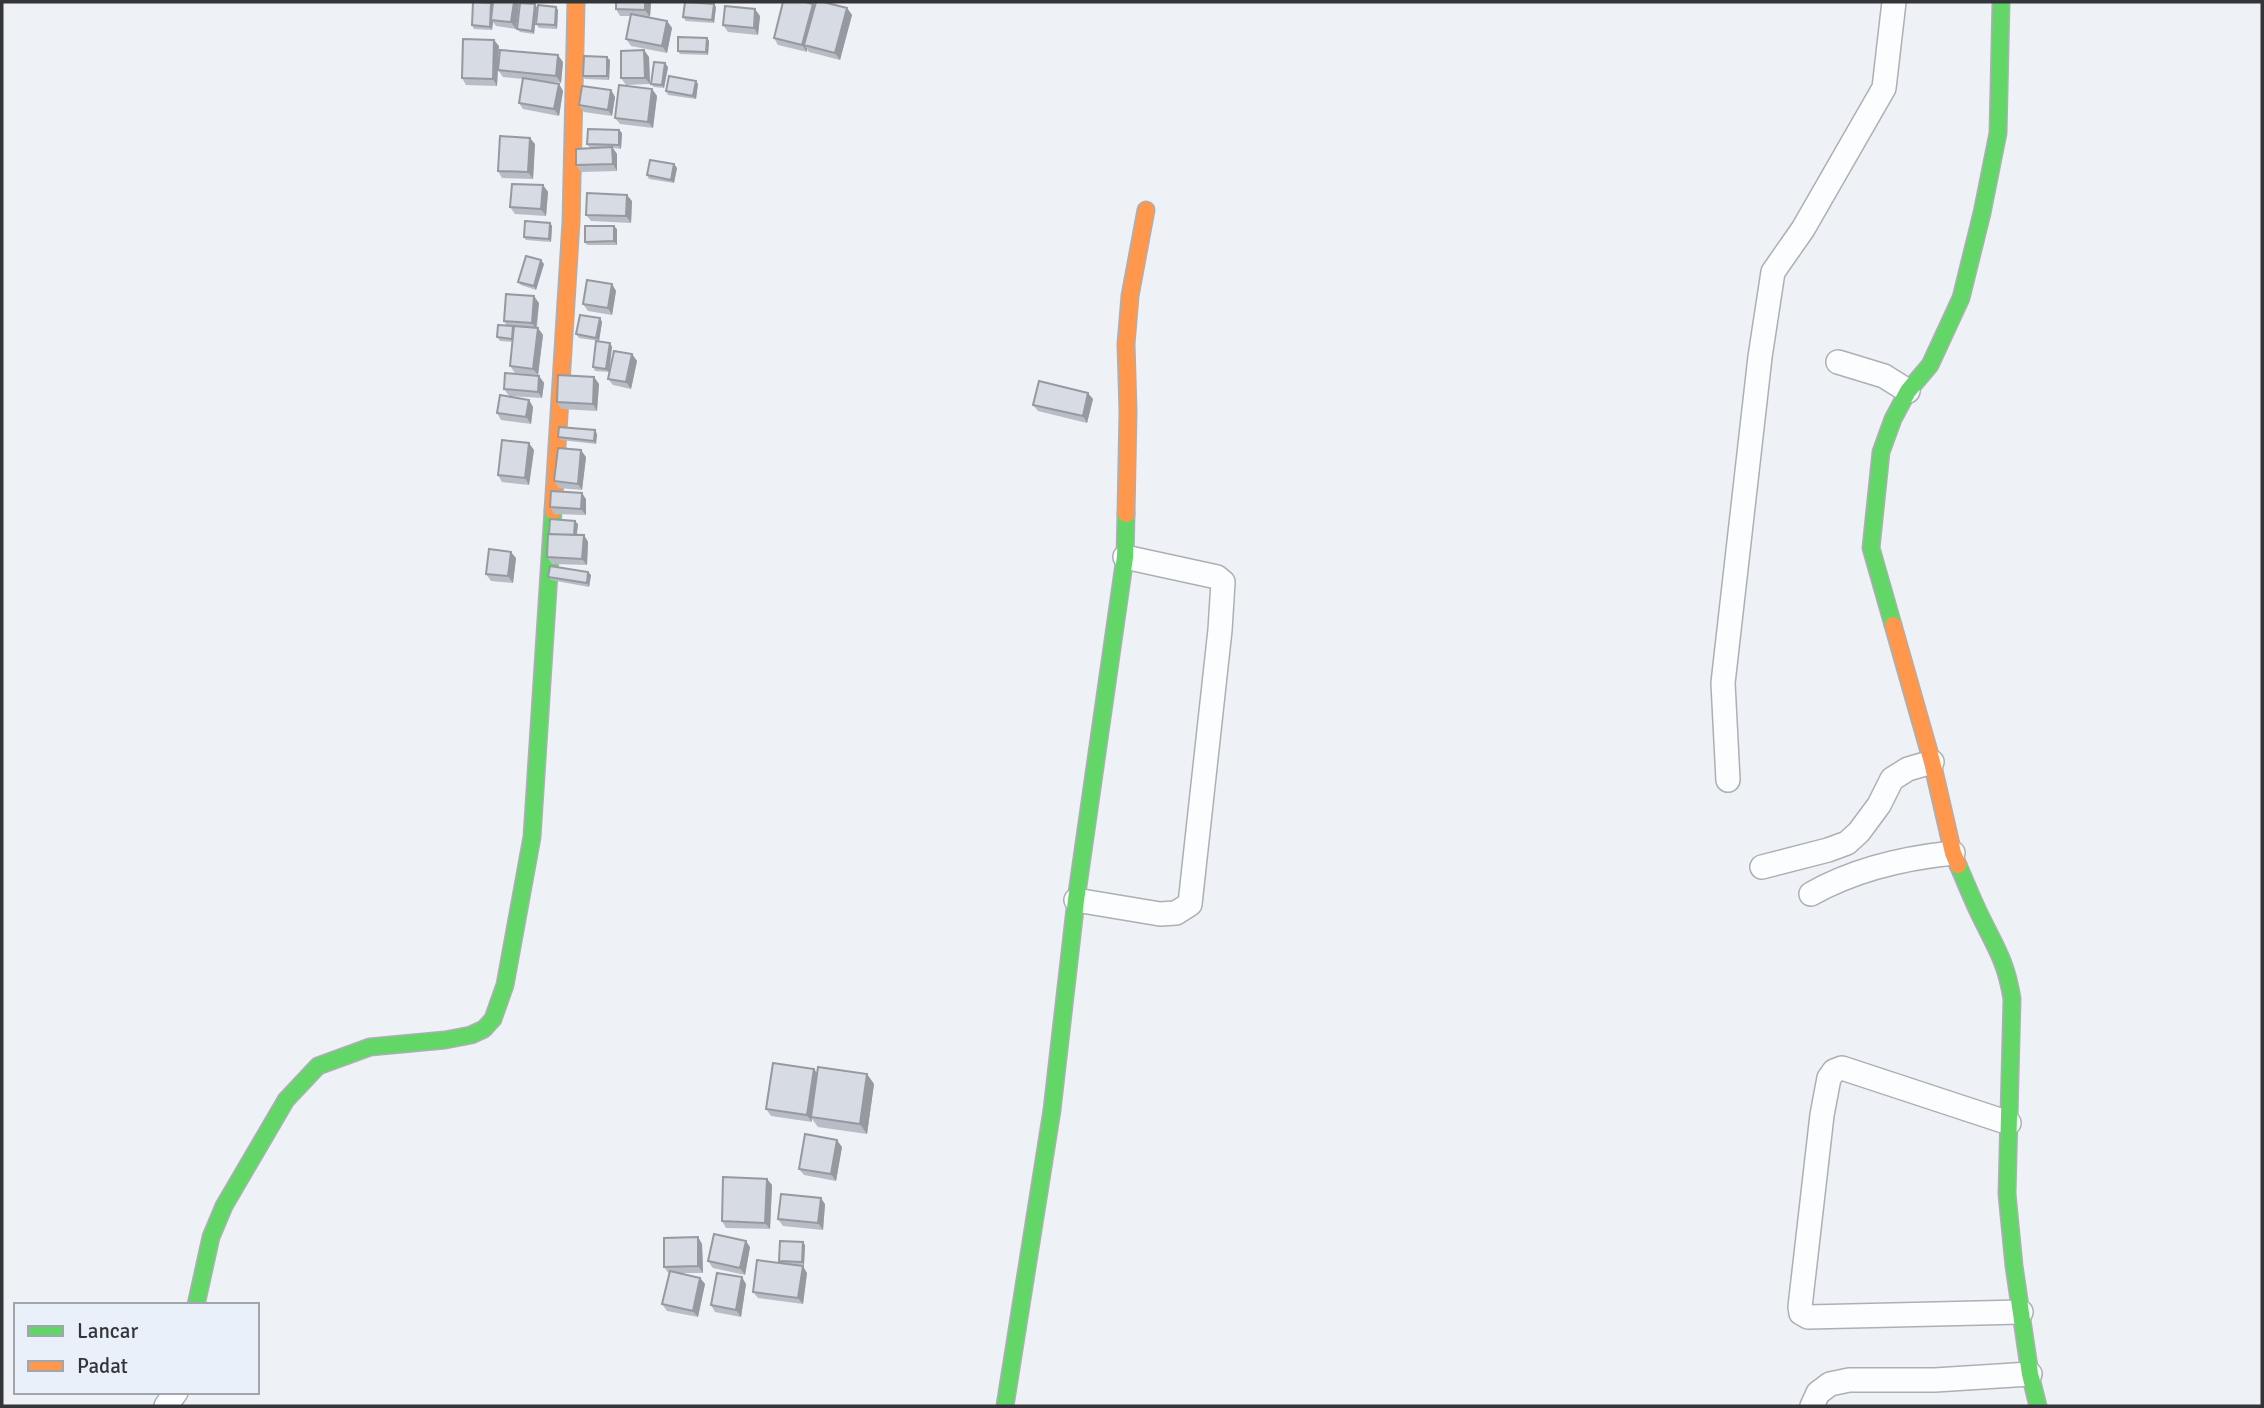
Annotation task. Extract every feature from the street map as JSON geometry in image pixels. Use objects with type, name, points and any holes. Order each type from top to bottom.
[{"type":"street","points":[[197,1303],[211,1237],[224,1206],[286,1100],[318,1066],[370,1047],[471,1035],[484,1029],[493,1019],[505,985],[532,837],[571,222],[576,2]]},
{"type":"street","points":[[1728,780],[1723,683],[1760,357],[1773,272],[1803,229],[1884,88],[1894,2]]},
{"type":"street","points":[[2001,2],[1998,133],[1982,213],[1961,298],[1930,365],[1908,391],[1893,419],[1881,452],[1871,548],[1932,762],[1953,853],[2010,978],[2012,999],[2007,1194],[2030,1374],[2038,1406]]},
{"type":"street","points":[[1005,1406],[1052,1110],[1076,900],[1125,558],[1128,411],[1126,344],[1130,296],[1146,211]]},
{"type":"street","points":[[1838,362],[1884,376],[1908,391]]},
{"type":"street","points":[[1076,900],[1160,914],[1176,913],[1190,904],[1223,582],[1217,577],[1125,558]]},
{"type":"street","points":[[1762,867],[1847,843],[1879,805],[1892,779],[1908,769],[1932,762]]},
{"type":"street","points":[[1811,894],[1834,881],[1908,858],[1953,853]]},
{"type":"street","points":[[2008,1123],[1842,1068],[1834,1071],[1829,1078],[1822,1115],[1800,1307],[1801,1312],[1808,1317],[2021,1312]]},
{"type":"street","points":[[1812,1406],[1818,1392],[1830,1384],[1850,1380],[1935,1380],[2030,1374]]},
{"type":"building","points":[[473,2],[491,3],[490,27],[472,25]]},
{"type":"building","points":[[493,2],[514,2],[511,22],[491,20]]},
{"type":"building","points":[[616,2],[645,2],[645,10],[616,9]]},
{"type":"building","points":[[685,2],[714,4],[712,20],[683,17]]},
{"type":"building","points":[[783,2],[813,4],[802,45],[774,38]]},
{"type":"building","points":[[816,2],[847,8],[835,53],[804,45]]},
{"type":"building","points":[[520,3],[535,4],[532,31],[517,29]]},
{"type":"building","points":[[538,5],[556,7],[555,25],[536,24]]},
{"type":"building","points":[[725,6],[755,9],[754,28],[723,25]]},
{"type":"building","points":[[631,14],[667,21],[662,46],[626,39]]},
{"type":"building","points":[[678,37],[707,38],[706,52],[678,51]]},
{"type":"building","points":[[463,39],[494,40],[493,79],[462,78]]},
{"type":"building","points":[[500,50],[558,55],[556,76],[498,70]]},
{"type":"building","points":[[644,50],[645,78],[621,78],[621,51]]},
{"type":"building","points":[[584,56],[607,57],[607,76],[583,76]]},
{"type":"building","points":[[654,62],[665,63],[662,85],[651,84]]},
{"type":"building","points":[[669,76],[696,81],[693,96],[666,91]]},
{"type":"building","points":[[523,78],[559,84],[554,109],[519,103]]},
{"type":"building","points":[[619,85],[652,89],[648,122],[615,118]]},
{"type":"building","points":[[582,86],[611,90],[608,110],[579,105]]},
{"type":"building","points":[[588,129],[619,130],[619,145],[587,144]]},
{"type":"building","points":[[500,136],[530,138],[528,172],[498,171]]},
{"type":"building","points":[[612,147],[613,164],[576,165],[576,149]]},
{"type":"building","points":[[650,160],[674,164],[671,180],[647,175]]},
{"type":"building","points":[[512,184],[543,185],[541,209],[510,207]]},
{"type":"building","points":[[587,193],[627,195],[626,216],[586,215]]},
{"type":"building","points":[[525,221],[550,223],[549,239],[524,237]]},
{"type":"building","points":[[585,226],[614,226],[614,241],[585,242]]},
{"type":"building","points":[[526,256],[541,260],[534,286],[518,282]]},
{"type":"building","points":[[587,280],[612,284],[608,308],[583,304]]},
{"type":"building","points":[[506,294],[534,296],[532,323],[504,321]]},
{"type":"building","points":[[580,315],[600,318],[596,338],[576,334]]},
{"type":"building","points":[[498,325],[513,326],[512,339],[497,337]]},
{"type":"building","points":[[514,326],[538,328],[533,369],[510,366]]},
{"type":"building","points":[[596,341],[610,343],[606,369],[593,367]]},
{"type":"building","points":[[614,351],[632,354],[626,382],[608,379]]},
{"type":"building","points":[[505,373],[539,376],[538,392],[504,389]]},
{"type":"building","points":[[558,375],[594,377],[593,404],[557,402]]},
{"type":"building","points":[[1039,381],[1088,393],[1083,416],[1033,405]]},
{"type":"building","points":[[500,395],[529,400],[526,417],[497,413]]},
{"type":"building","points":[[559,427],[595,430],[594,441],[558,437]]},
{"type":"building","points":[[502,440],[529,443],[525,478],[498,475]]},
{"type":"building","points":[[558,448],[581,450],[578,484],[554,481]]},
{"type":"building","points":[[551,491],[582,493],[581,509],[550,507]]},
{"type":"building","points":[[550,519],[575,521],[574,535],[549,534]]},
{"type":"building","points":[[548,534],[584,535],[582,559],[547,557]]},
{"type":"building","points":[[489,549],[511,552],[508,576],[486,574]]},
{"type":"building","points":[[550,566],[588,572],[587,583],[548,577]]},
{"type":"building","points":[[773,1063],[814,1069],[807,1115],[766,1109]]},
{"type":"building","points":[[818,1067],[867,1074],[860,1124],[811,1117]]},
{"type":"building","points":[[805,1134],[837,1140],[831,1174],[799,1169]]},
{"type":"building","points":[[723,1177],[767,1179],[765,1223],[722,1221]]},
{"type":"building","points":[[781,1194],[821,1198],[818,1223],[778,1219]]},
{"type":"building","points":[[714,1234],[746,1241],[740,1268],[708,1261]]},
{"type":"building","points":[[698,1237],[698,1266],[664,1267],[664,1238]]},
{"type":"building","points":[[780,1241],[803,1242],[802,1262],[779,1261]]},
{"type":"building","points":[[757,1260],[803,1266],[798,1298],[753,1292]]},
{"type":"building","points":[[670,1271],[700,1278],[693,1311],[662,1304]]},
{"type":"building","points":[[717,1273],[742,1277],[736,1310],[711,1305]]},
{"type":"traffic: fast","points":[[1893,625],[1871,548],[1881,452],[1893,419],[1908,391],[1930,365],[1961,298],[1998,133],[2001,2]]},
{"type":"traffic: fast","points":[[196,1303],[211,1237],[224,1206],[286,1100],[318,1066],[370,1047],[471,1035],[484,1029],[493,1019],[505,985],[532,837],[553,511]]},
{"type":"traffic: fast","points":[[1005,1406],[1052,1110],[1076,900],[1125,557],[1126,514]]},
{"type":"traffic: fast","points":[[1958,865],[2003,963],[2012,999],[2007,1194],[2014,1266],[2030,1374],[2038,1406]]},
{"type":"traffic: slow","points":[[553,511],[571,222],[576,2]]},
{"type":"traffic: slow","points":[[1126,514],[1126,344],[1130,296],[1146,210]]},
{"type":"traffic: slow","points":[[1893,625],[1958,865]]}]
